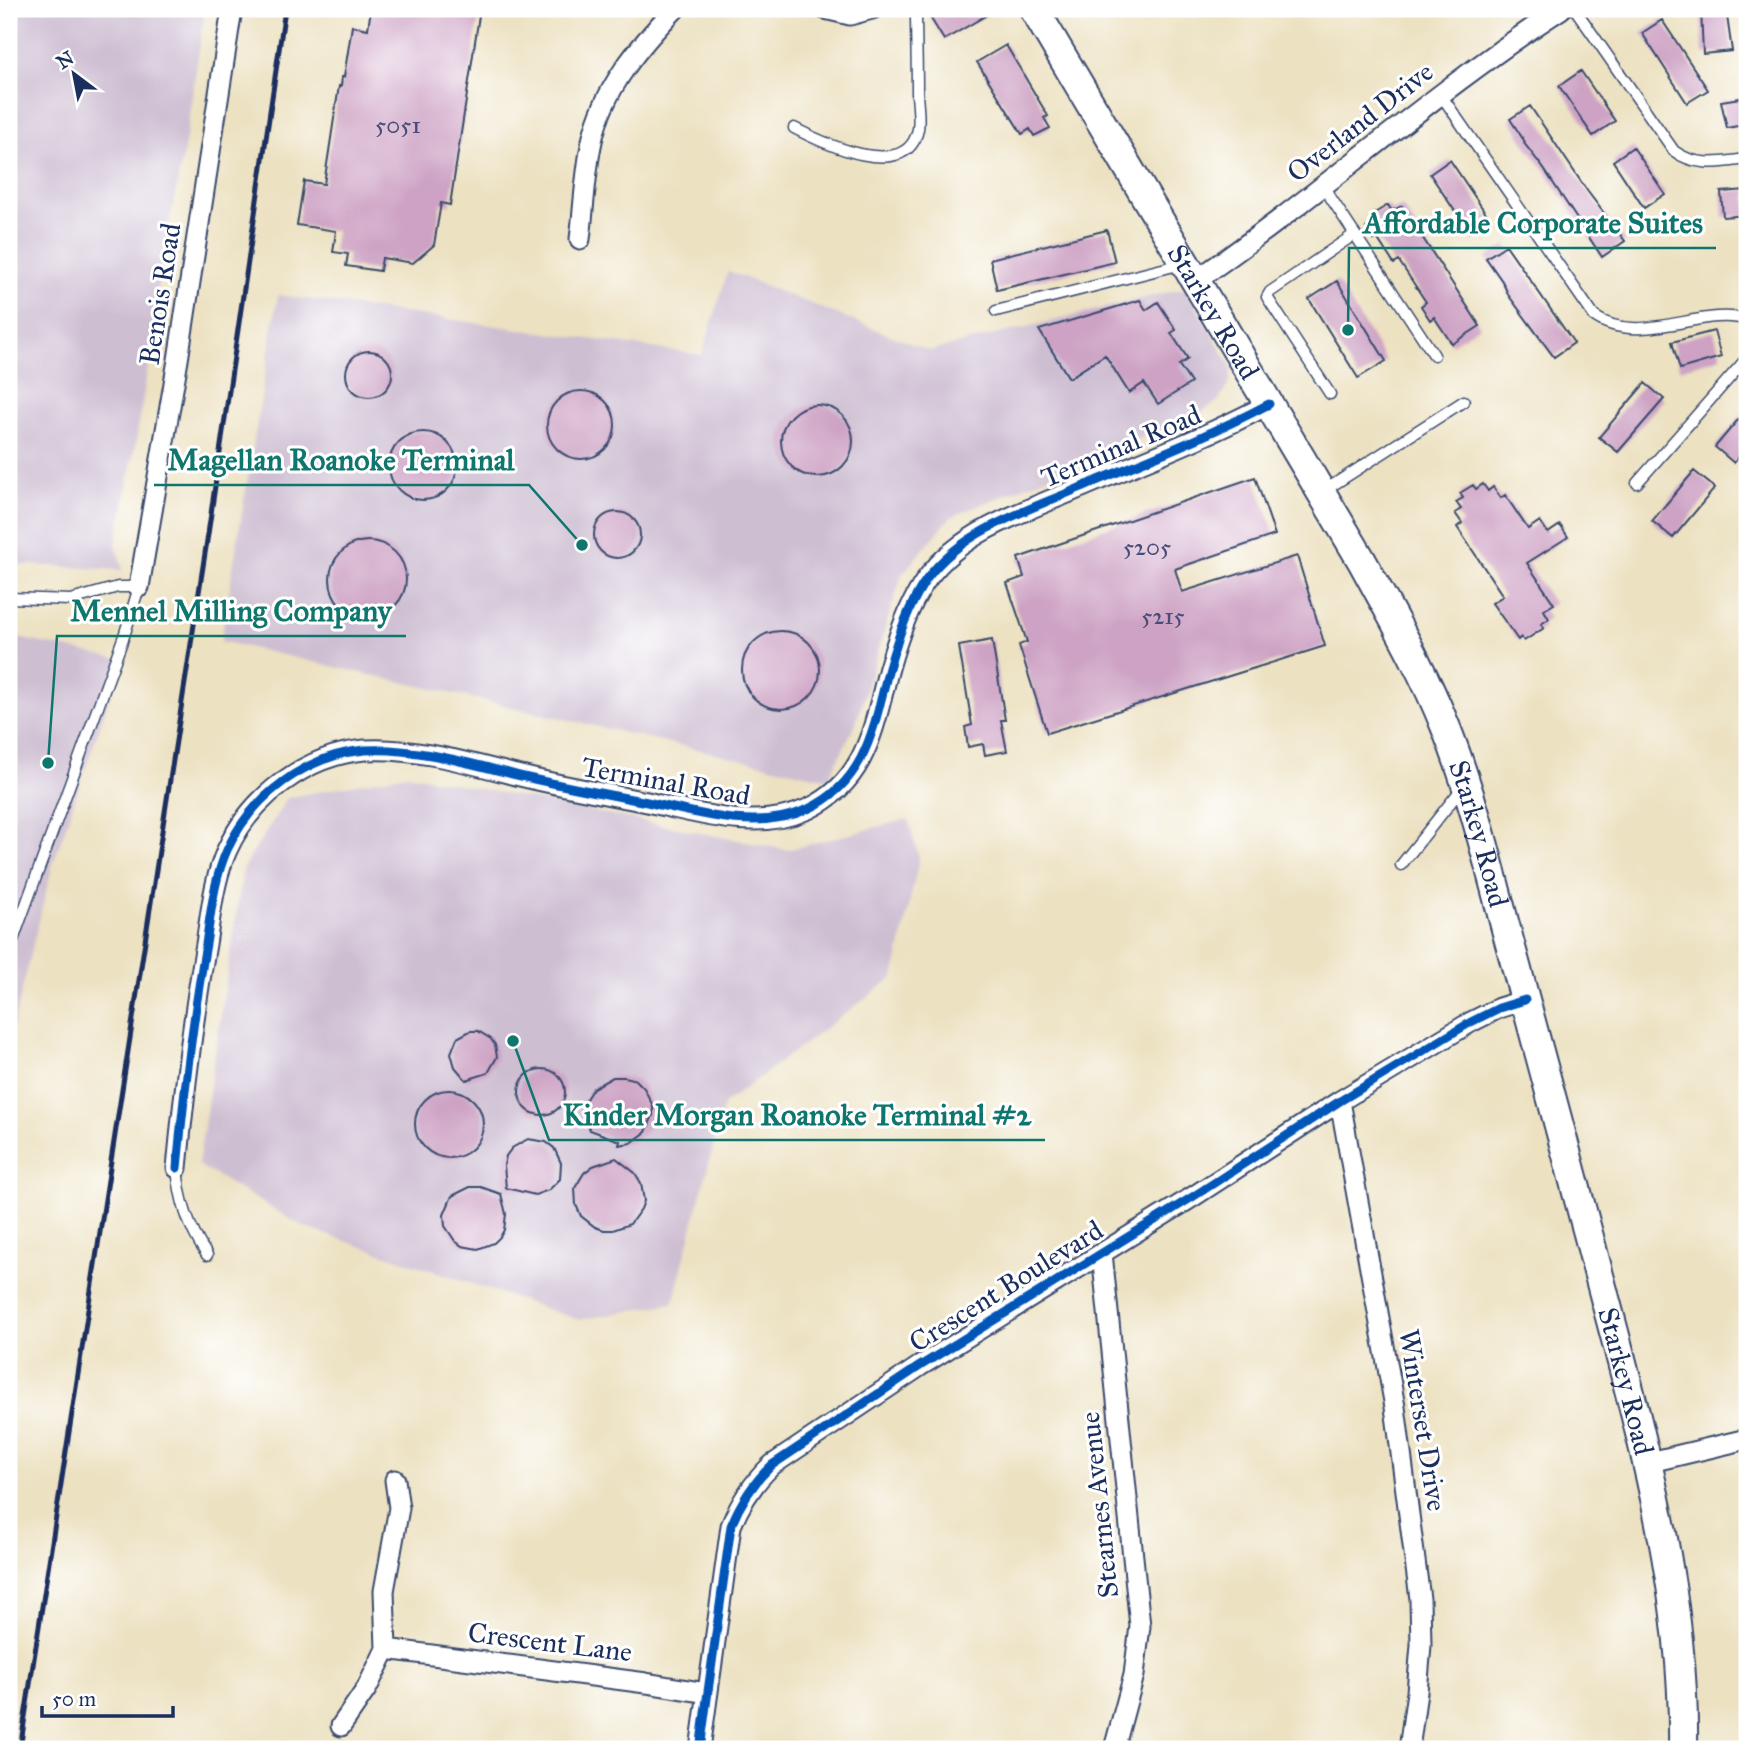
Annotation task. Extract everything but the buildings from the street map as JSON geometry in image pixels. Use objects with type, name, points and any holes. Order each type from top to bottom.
[{"type":"main road","name":"Starkey Road","points":[[1040,11],[1190,272],[1362,561],[1418,664],[1446,728],[1465,784],[1577,1193],[1667,1552],[1681,1650],[1683,1749]]},
{"type":"street","name":"Benois Road","points":[[139,587],[178,360],[232,9]]},
{"type":"street","points":[[580,239],[592,140],[609,95],[642,44],[675,9]]},
{"type":"street","points":[[825,9],[850,15],[872,9]]},
{"type":"street","name":"Overland Drive","points":[[1190,272],[1247,245],[1441,95],[1561,9]]},
{"type":"street","name":"Terminal Road","points":[[177,1168],[185,1080],[218,874],[235,835],[250,813],[268,794],[293,775],[315,762],[339,754],[384,750],[440,758],[697,813],[752,821],[792,815],[832,794],[846,780],[864,754],[874,730],[904,623],[921,587],[953,551],[990,527],[1230,425],[1269,404]]},
{"type":"street","name":"Crescent Boulevard","points":[[700,1749],[731,1526],[742,1500],[755,1481],[772,1465],[920,1366],[1340,1101],[1471,1021],[1525,1000]]},
{"type":"street","name":"Winterset Drive","points":[[1340,1101],[1395,1407],[1420,1599],[1421,1645],[1409,1749]]},
{"type":"street","name":"Stearnes Avenue","points":[[1102,1253],[1140,1626],[1134,1675],[1114,1749]]},
{"type":"street","points":[[1646,1463],[1747,1438]]},
{"type":"street","points":[[341,1726],[367,1688],[386,1649],[384,1591],[399,1508],[395,1480]]},
{"type":"street","name":"Crescent Lane","points":[[386,1649],[646,1682],[707,1693]]},
{"type":"lane","points":[[794,128],[841,149],[860,154],[885,156],[897,154],[907,147],[918,128],[916,9]]},
{"type":"lane","points":[[1576,9],[1674,151],[1684,159],[1696,163],[1747,159]]},
{"type":"lane","points":[[1441,95],[1594,316],[1602,322],[1639,327],[1667,327],[1725,316],[1747,320]]},
{"type":"lane","points":[[1323,186],[1434,355]]},
{"type":"lane","points":[[1330,394],[1268,297],[1269,292],[1355,234]]},
{"type":"lane","points":[[996,311],[1190,272]]},
{"type":"lane","points":[[1637,483],[1747,358]]},
{"type":"lane","points":[[1321,492],[1464,401]]},
{"type":"lane","points":[[9,598],[71,600],[118,587],[139,587],[125,633],[9,951]]},
{"type":"lane","points":[[1401,865],[1465,784]]},
{"type":"lane","points":[[177,1168],[184,1214],[207,1255]]},
{"type":"shaded area","points":[[9,9],[205,9],[185,144],[159,275],[153,335],[137,435],[116,544],[123,570],[9,564]]},
{"type":"shaded area","points":[[728,271],[930,351],[1185,288],[1232,368],[1229,384],[1218,401],[1201,413],[951,517],[902,574],[856,723],[828,779],[221,641],[278,295],[702,355]]},
{"type":"shaded area","points":[[9,636],[122,660],[52,867],[9,1043]]},
{"type":"shaded area","points":[[407,774],[787,850],[908,819],[919,858],[894,977],[724,1104],[673,1303],[579,1320],[304,1227],[198,1165],[243,869],[287,798]]},
{"type":"railway","points":[[20,1749],[208,534],[285,9]]},
{"type":"cycle path","points":[[177,1168],[193,1028],[219,872],[237,831],[250,813],[283,782],[322,760],[365,750],[383,750],[441,757],[547,782],[725,818],[767,819],[808,809],[828,797],[844,783],[856,767],[873,730],[892,657],[907,615],[922,586],[936,567],[953,551],[971,538],[1013,516],[1198,438],[1269,404]]},
{"type":"cycle path","points":[[700,1749],[731,1526],[748,1493],[772,1465],[920,1366],[1194,1196],[1340,1101],[1471,1022],[1499,1008],[1525,1000]]},
{"type":"place","name":"Affordable Corporate Suites","points":[[1348,330]]},
{"type":"place","name":"Magellan Roanoke Terminal","points":[[582,545]]},
{"type":"place","name":"Mennel Milling Company","points":[[48,763]]},
{"type":"place","name":"Kinder Morgan Roanoke Terminal #2","points":[[513,1041]]}]
